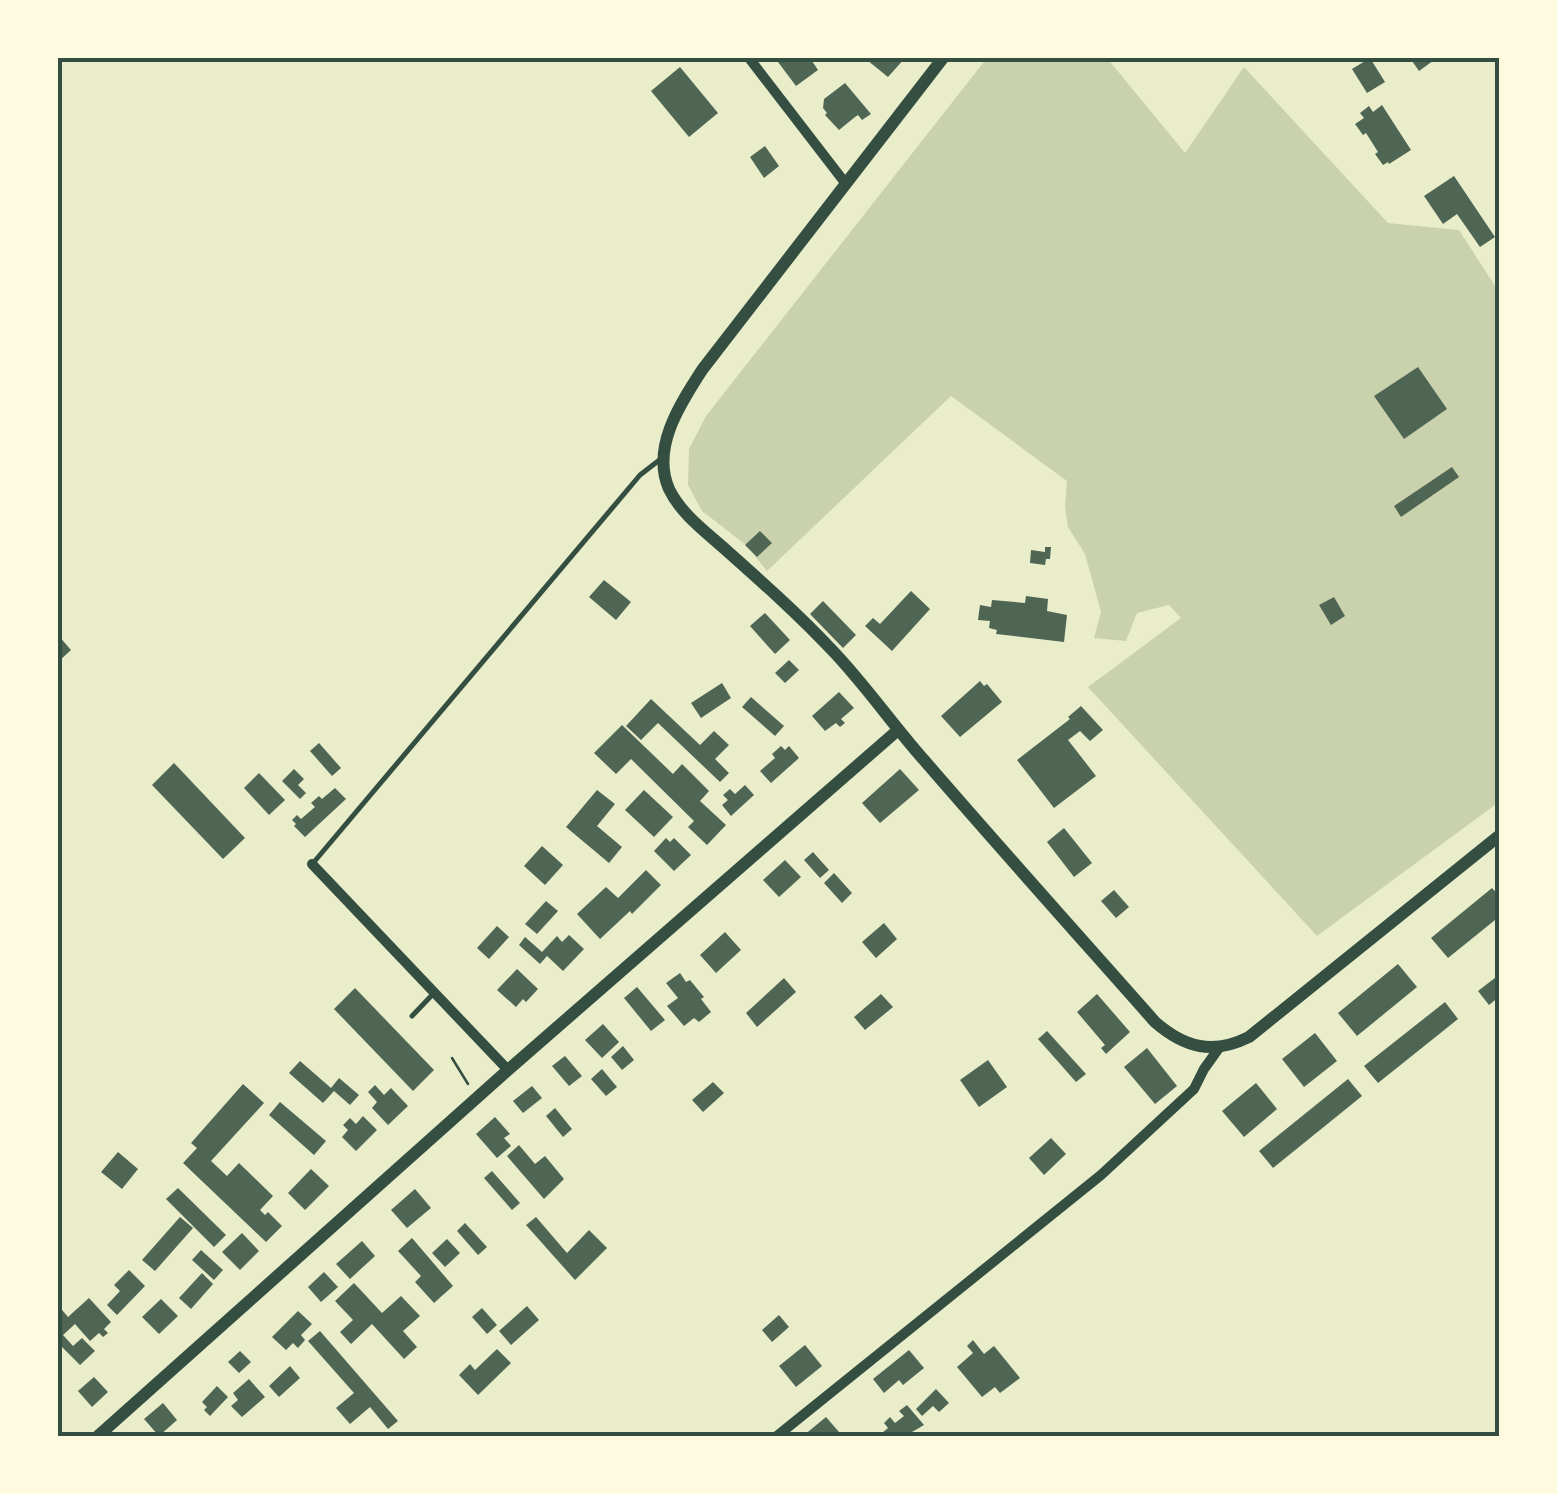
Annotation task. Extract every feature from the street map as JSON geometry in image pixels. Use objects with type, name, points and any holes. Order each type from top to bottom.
[{"type":"street","points":[[749,58],[846,184]]},
{"type":"street","points":[[942,58],[702,370],[681,403],[664,457],[670,492],[687,514],[835,653],[1155,1022],[1182,1041],[1219,1048],[1234,1044],[1266,1025],[1500,835]]},
{"type":"street","points":[[98,1436],[508,1070],[898,730]]},
{"type":"street","points":[[312,864],[508,1070]]},
{"type":"street","points":[[777,1436],[1102,1176],[1194,1090],[1219,1048]]},
{"type":"lane","points":[[312,864],[640,475],[664,457]]},
{"type":"lane","points":[[412,1016],[434,993]]},
{"type":"path","points":[[452,1058],[477,1098]]},
{"type":"green space","points":[[987,58],[1107,58],[1185,153],[1244,67],[1388,223],[1459,230],[1499,292],[1499,802],[1317,936],[1088,687],[1181,618],[1169,605],[1137,613],[1126,641],[1094,638],[1101,612],[1085,554],[1068,527],[1067,481],[951,396],[767,571],[746,545],[702,511],[688,485],[689,449],[706,416]]},
{"type":"building","points":[[785,58],[810,58],[818,70],[796,86],[778,62]]},
{"type":"building","points":[[869,58],[905,58],[888,77]]},
{"type":"building","points":[[1370,58],[1385,82],[1367,93],[1352,69]]},
{"type":"building","points":[[1410,58],[1437,58],[1419,71]]},
{"type":"building","points":[[680,67],[718,113],[689,137],[651,91]]},
{"type":"building","points":[[845,83],[871,114],[862,120],[858,115],[839,130],[825,115],[824,99]]},
{"type":"building","points":[[1382,105],[1411,150],[1383,165],[1366,133],[1363,135],[1355,124],[1364,118],[1360,113],[1369,106],[1373,112]]},
{"type":"building","points":[[765,146],[779,166],[764,178],[750,157]]},
{"type":"building","points":[[1454,176],[1495,237],[1480,247],[1457,214],[1443,224],[1424,196]]},
{"type":"building","points":[[1418,367],[1447,409],[1404,439],[1374,396]]},
{"type":"building","points":[[1452,467],[1459,477],[1401,517],[1394,506]]},
{"type":"building","points":[[760,531],[772,543],[757,557],[745,545]]},
{"type":"building","points":[[1045,547],[1051,547],[1045,565],[1030,563],[1031,550],[1045,552]]},
{"type":"building","points":[[604,580],[631,602],[616,620],[589,597]]},
{"type":"building","points":[[911,591],[930,609],[892,651],[865,626],[873,618],[880,624]]},
{"type":"building","points":[[1026,596],[1048,599],[1047,611],[1067,615],[1064,642],[996,634],[997,630],[989,628],[990,621],[978,620],[980,605],[991,607],[992,600],[1025,603]]},
{"type":"building","points":[[1334,597],[1345,616],[1331,625],[1319,605]]},
{"type":"building","points":[[823,601],[856,635],[843,648],[810,614]]},
{"type":"building","points":[[765,613],[790,640],[775,654],[750,626]]},
{"type":"building","points":[[58,635],[71,650],[58,662]]},
{"type":"building","points":[[789,660],[799,670],[785,683],[775,673]]},
{"type":"building","points":[[980,681],[1002,702],[960,737],[941,716]]},
{"type":"building","points":[[722,683],[731,698],[701,718],[691,703]]},
{"type":"building","points":[[839,692],[854,708],[841,719],[845,723],[840,727],[836,723],[825,731],[812,716]]},
{"type":"building","points":[[751,697],[784,726],[775,736],[742,707]]},
{"type":"building","points":[[651,699],[700,745],[714,731],[729,745],[715,759],[729,773],[720,782],[658,723],[641,740],[626,726]]},
{"type":"building","points":[[1081,706],[1103,730],[1090,741],[1080,731],[1068,740],[1096,776],[1054,808],[1017,760]]},
{"type":"building","points":[[622,725],[673,774],[682,764],[709,791],[700,801],[726,825],[707,845],[688,827],[694,821],[631,759],[616,774],[594,753]]},
{"type":"building","points":[[319,743],[341,768],[332,776],[310,751]]},
{"type":"building","points":[[781,746],[785,750],[789,746],[799,758],[771,783],[760,771],[775,758],[772,754]]},
{"type":"building","points":[[174,763],[245,838],[223,859],[152,785]]},
{"type":"building","points":[[294,769],[304,779],[298,785],[306,793],[300,799],[282,781]]},
{"type":"building","points":[[900,769],[919,790],[880,823],[862,803]]},
{"type":"building","points":[[259,773],[285,800],[269,815],[244,788]]},
{"type":"building","points":[[745,785],[754,795],[731,816],[722,805],[728,800],[723,795],[730,789],[735,794]]},
{"type":"building","points":[[335,788],[346,799],[305,837],[292,820],[297,815],[301,819],[315,807],[311,803]]},
{"type":"building","points":[[597,790],[615,804],[597,826],[622,847],[609,863],[566,827]]},
{"type":"building","points":[[644,790],[673,817],[654,837],[625,810]]},
{"type":"building","points":[[1064,828],[1092,863],[1074,877],[1047,842]]},
{"type":"building","points":[[666,838],[670,842],[674,838],[691,855],[674,871],[654,851]]},
{"type":"building","points":[[542,846],[563,865],[545,885],[524,866]]},
{"type":"building","points":[[813,852],[829,870],[820,878],[804,860]]},
{"type":"building","points":[[785,860],[801,877],[779,897],[763,880]]},
{"type":"building","points":[[646,870],[661,885],[600,939],[577,914],[606,887],[618,898]]},
{"type":"building","points":[[834,873],[852,893],[842,903],[824,883]]},
{"type":"building","points":[[1492,888],[1500,897],[1500,916],[1448,958],[1431,938]]},
{"type":"building","points":[[1114,890],[1129,907],[1116,918],[1101,901]]},
{"type":"building","points":[[546,901],[558,911],[537,934],[525,924]]},
{"type":"building","points":[[884,923],[897,939],[876,958],[862,942]]},
{"type":"building","points":[[497,926],[509,937],[489,959],[477,948]]},
{"type":"building","points":[[725,932],[741,950],[716,973],[700,955]]},
{"type":"building","points":[[569,935],[584,949],[563,971],[547,956],[540,964],[519,945],[525,937],[542,952],[557,936],[562,942]]},
{"type":"building","points":[[1398,964],[1417,987],[1357,1036],[1338,1013]]},
{"type":"building","points":[[517,969],[538,989],[516,1007],[497,990]]},
{"type":"building","points":[[680,973],[704,997],[701,999],[711,1012],[699,1022],[694,1018],[684,1026],[667,1006],[678,998],[666,983]]},
{"type":"building","points":[[1500,974],[1500,996],[1489,1005],[1478,991]]},
{"type":"building","points":[[784,978],[796,992],[757,1027],[746,1013]]},
{"type":"building","points":[[637,987],[665,1020],[651,1031],[624,998]]},
{"type":"building","points":[[355,988],[434,1070],[413,1091],[334,1009]]},
{"type":"building","points":[[881,994],[893,1007],[865,1030],[854,1017]]},
{"type":"building","points":[[1097,994],[1130,1032],[1106,1054],[1101,1048],[1105,1045],[1077,1012]]},
{"type":"building","points":[[1445,1002],[1458,1019],[1378,1083],[1364,1066]]},
{"type":"building","points":[[603,1024],[619,1042],[602,1058],[585,1040]]},
{"type":"building","points":[[1047,1031],[1086,1074],[1076,1082],[1038,1039]]},
{"type":"building","points":[[1315,1033],[1337,1061],[1304,1087],[1282,1059]]},
{"type":"building","points":[[623,1046],[634,1060],[622,1070],[611,1057]]},
{"type":"building","points":[[1147,1048],[1177,1086],[1155,1104],[1124,1067]]},
{"type":"building","points":[[565,1056],[582,1076],[569,1086],[552,1066]]},
{"type":"building","points":[[988,1060],[1007,1087],[979,1107],[960,1080]]},
{"type":"building","points":[[300,1061],[331,1088],[339,1078],[359,1095],[350,1105],[334,1091],[323,1103],[289,1073]]},
{"type":"building","points":[[602,1069],[617,1087],[606,1096],[591,1079]]},
{"type":"building","points":[[1348,1079],[1362,1096],[1273,1168],[1259,1151]]},
{"type":"building","points":[[713,1082],[724,1093],[703,1112],[692,1100]]},
{"type":"building","points":[[1256,1083],[1277,1109],[1244,1137],[1222,1111]]},
{"type":"building","points":[[243,1084],[264,1103],[211,1161],[227,1176],[239,1163],[273,1196],[260,1210],[265,1215],[268,1212],[282,1226],[266,1242],[183,1163],[197,1148],[191,1143]]},
{"type":"building","points":[[375,1085],[384,1095],[391,1088],[408,1106],[388,1125],[372,1108],[377,1102],[368,1092]]},
{"type":"building","points":[[532,1086],[542,1098],[523,1113],[513,1101]]},
{"type":"building","points":[[280,1102],[326,1141],[314,1155],[269,1115]]},
{"type":"building","points":[[555,1108],[572,1129],[563,1137],[546,1116]]},
{"type":"building","points":[[363,1116],[377,1130],[356,1151],[342,1137],[348,1130],[343,1125],[350,1118],[356,1124]]},
{"type":"building","points":[[495,1117],[510,1134],[504,1138],[511,1146],[497,1158],[476,1134]]},
{"type":"building","points":[[1051,1138],[1066,1154],[1044,1175],[1029,1158]]},
{"type":"building","points":[[519,1145],[535,1164],[545,1156],[564,1179],[544,1199],[507,1156]]},
{"type":"building","points":[[118,1152],[138,1169],[122,1189],[101,1172]]},
{"type":"building","points":[[311,1169],[329,1186],[305,1210],[288,1193]]},
{"type":"building","points":[[492,1171],[520,1203],[512,1210],[484,1178]]},
{"type":"building","points":[[178,1188],[226,1235],[214,1247],[166,1199]]},
{"type":"building","points":[[415,1189],[431,1208],[407,1228],[391,1210]]},
{"type":"building","points":[[180,1217],[193,1228],[155,1271],[142,1260]]},
{"type":"building","points":[[536,1217],[567,1253],[589,1230],[607,1248],[575,1280],[526,1225]]},
{"type":"building","points":[[465,1223],[487,1247],[478,1255],[457,1231]]},
{"type":"building","points":[[242,1233],[259,1251],[240,1270],[222,1252]]},
{"type":"building","points":[[412,1238],[453,1286],[434,1303],[415,1282],[421,1276],[398,1251]]},
{"type":"building","points":[[447,1239],[460,1253],[445,1267],[432,1253]]},
{"type":"building","points":[[362,1241],[375,1256],[350,1279],[336,1264]]},
{"type":"building","points":[[201,1250],[223,1270],[214,1280],[192,1260]]},
{"type":"building","points":[[129,1270],[145,1286],[117,1315],[107,1305],[120,1291],[114,1285]]},
{"type":"building","points":[[324,1272],[338,1287],[321,1302],[308,1287]]},
{"type":"building","points":[[202,1273],[213,1284],[191,1309],[179,1298]]},
{"type":"building","points":[[354,1283],[382,1313],[401,1296],[420,1316],[403,1331],[417,1347],[404,1359],[372,1324],[351,1344],[340,1332],[353,1320],[335,1301]]},
{"type":"building","points":[[89,1298],[111,1322],[104,1329],[108,1333],[103,1337],[99,1333],[90,1341],[75,1324],[63,1335],[73,1346],[82,1338],[95,1351],[80,1365],[58,1347],[58,1305],[68,1317]]},
{"type":"building","points":[[161,1299],[178,1316],[159,1334],[142,1317]]},
{"type":"building","points":[[527,1306],[539,1320],[511,1345],[499,1331]]},
{"type":"building","points":[[482,1308],[497,1325],[487,1334],[472,1317]]},
{"type":"building","points":[[298,1311],[312,1324],[301,1335],[305,1340],[298,1348],[293,1343],[286,1350],[272,1337]]},
{"type":"building","points":[[779,1315],[789,1327],[772,1342],[762,1330]]},
{"type":"building","points":[[320,1331],[398,1421],[388,1429],[370,1407],[350,1424],[336,1408],[354,1393],[308,1341]]},
{"type":"building","points":[[973,1340],[984,1354],[994,1346],[1020,1378],[1000,1393],[995,1387],[982,1397],[957,1367],[973,1353],[967,1346]]},
{"type":"building","points":[[805,1345],[822,1366],[796,1387],[779,1366]]},
{"type":"building","points":[[497,1349],[511,1363],[478,1395],[459,1375],[470,1364],[475,1370]]},
{"type":"building","points":[[909,1350],[924,1368],[903,1385],[899,1380],[884,1393],[873,1379]]},
{"type":"building","points":[[240,1351],[251,1362],[239,1373],[228,1362]]},
{"type":"building","points":[[290,1366],[300,1378],[279,1397],[269,1386]]},
{"type":"building","points":[[94,1377],[108,1392],[92,1407],[78,1391]]},
{"type":"building","points":[[249,1379],[265,1397],[242,1417],[231,1406],[238,1400],[233,1393]]},
{"type":"building","points":[[217,1386],[228,1397],[210,1416],[202,1402]]},
{"type":"building","points":[[936,1389],[949,1403],[939,1412],[933,1406],[922,1416],[916,1409]]},
{"type":"building","points":[[163,1403],[177,1420],[159,1436],[144,1419]]},
{"type":"building","points":[[907,1405],[924,1425],[905,1436],[884,1436],[882,1433],[888,1428],[884,1423],[890,1417],[895,1423],[904,1416],[899,1411]]},
{"type":"building","points":[[826,1417],[839,1432],[834,1436],[803,1436]]}]
